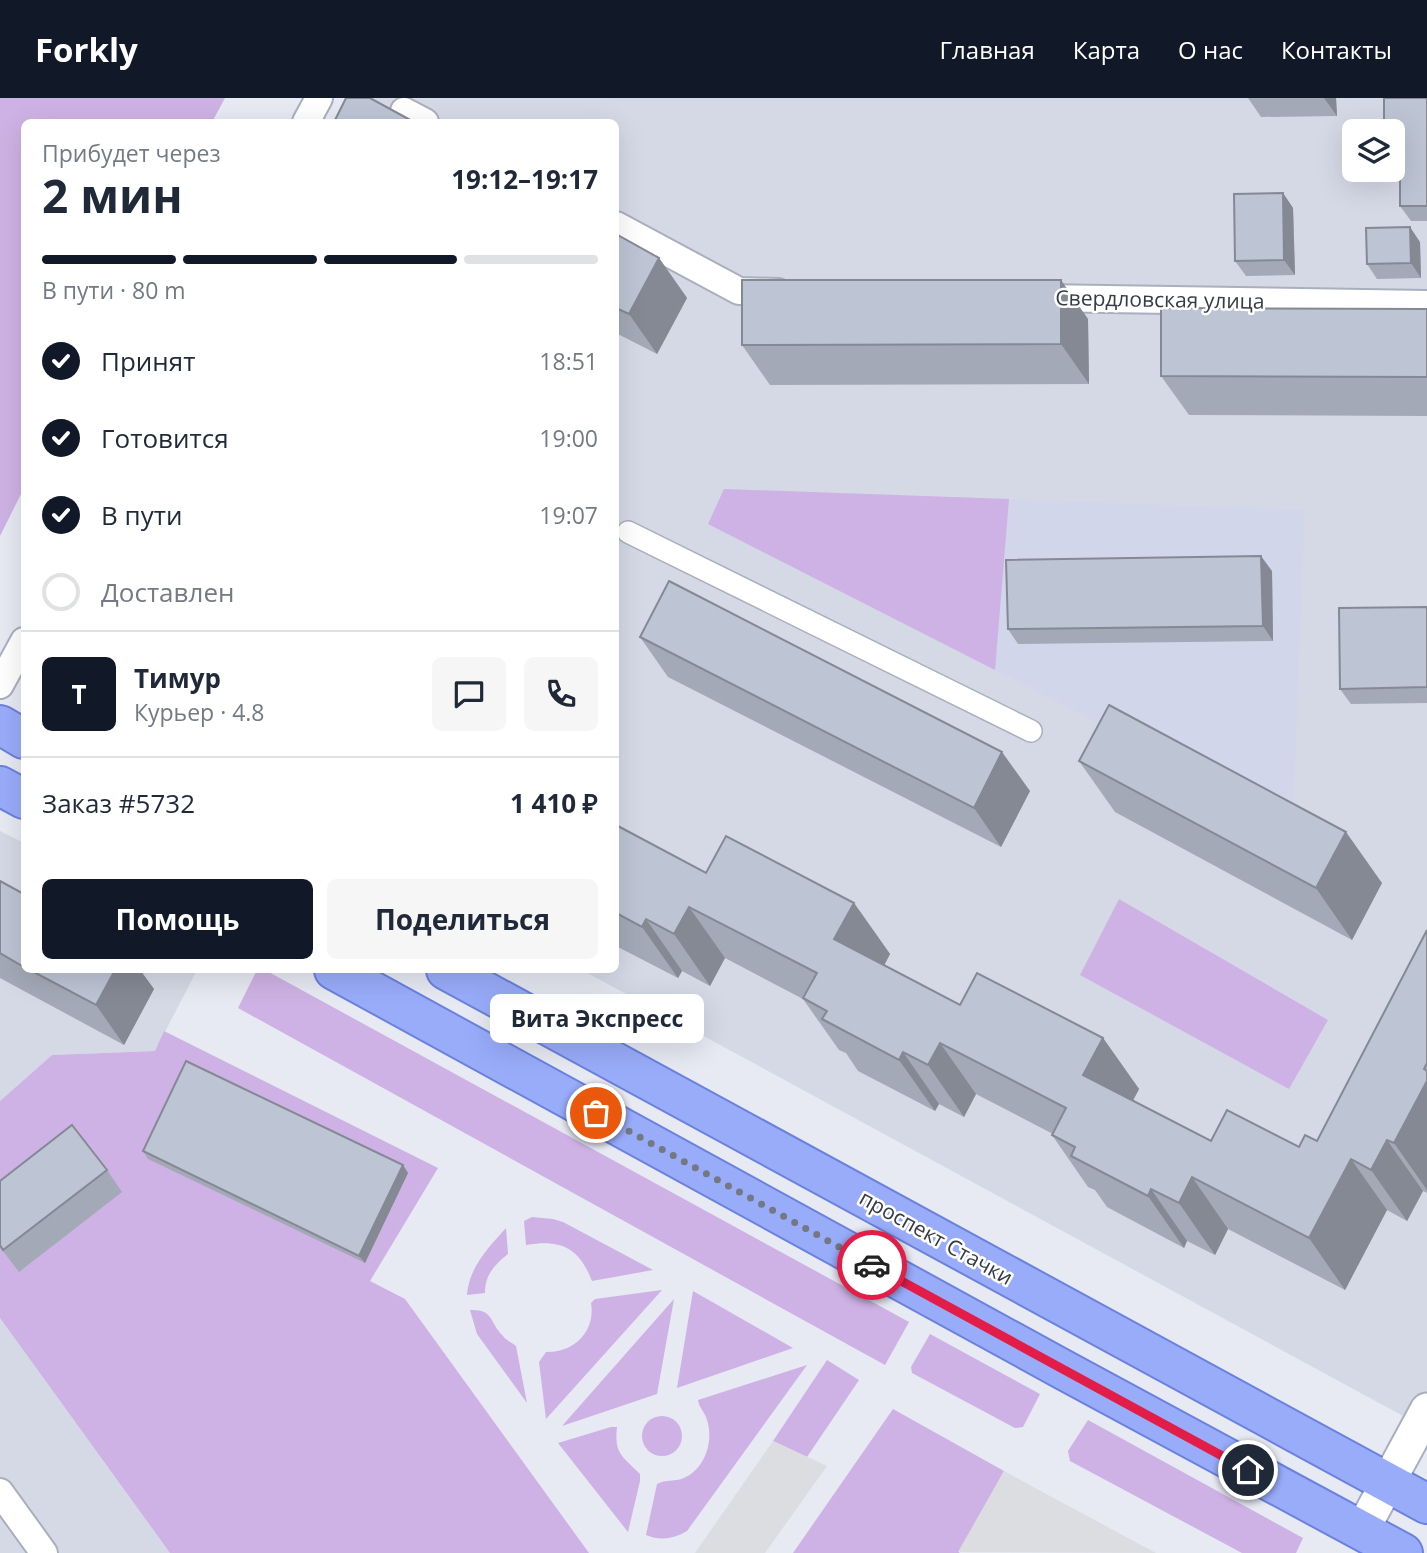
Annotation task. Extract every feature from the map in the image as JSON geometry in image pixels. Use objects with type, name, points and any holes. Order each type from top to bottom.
[{"type":"main road","points":[[0,725],[21,737]]},
{"type":"main road","points":[[0,786],[21,797]]},
{"type":"main road","points":[[339,973],[1404,1553]]},
{"type":"main road","name":"проспект Стачки","points":[[452,973],[1427,1504]]},
{"type":"street","points":[[308,119],[318,98]]},
{"type":"street","points":[[619,227],[739,291],[808,292]]},
{"type":"street","name":"Свердловская улица","points":[[1015,298],[1427,304]]},
{"type":"street","points":[[628,532],[1031,731]]},
{"type":"street","points":[[0,685],[21,646]]},
{"type":"street","points":[[1362,1530],[1427,1410]]},
{"type":"street","points":[[0,1492],[44,1553]]},
{"type":"shaded area","points":[[0,98],[225,98],[214,119],[21,119],[21,494],[0,536]]},
{"type":"shaded area","points":[[370,98],[1427,98],[1427,1429],[588,973],[619,973],[619,119],[358,119]]},
{"type":"shaded area","points":[[724,489],[1305,510],[1293,822],[708,524]]},
{"type":"shaded area","points":[[724,489],[1009,499],[995,670],[708,524]]},
{"type":"shaded area","points":[[0,831],[21,842],[21,973],[195,973],[155,1051],[52,1055],[0,1101]]},
{"type":"shaded area","points":[[1119,899],[1328,1020],[1289,1089],[1080,975]]},
{"type":"shaded area","points":[[256,973],[270,973],[909,1322],[885,1365],[238,1008]]},
{"type":"shaded area","points":[[164,1031],[438,1168],[370,1281],[405,1299],[589,1553],[170,1553],[0,1318],[0,1101],[52,1055],[155,1051]]},
{"type":"shaded area","points":[[532,1217],[563,1222],[653,1270],[592,1281],[581,1261],[568,1248],[550,1243],[526,1245],[524,1221]]},
{"type":"shaded area","points":[[506,1228],[508,1254],[491,1271],[485,1293],[467,1295],[476,1267]]},
{"type":"shaded area","points":[[662,1290],[546,1419],[539,1362],[546,1352],[566,1349],[581,1338],[590,1323],[591,1303],[595,1299]]},
{"type":"shaded area","points":[[693,1291],[793,1348],[677,1388]]},
{"type":"shaded area","points":[[674,1299],[657,1394],[562,1426]]},
{"type":"shaded area","points":[[470,1310],[487,1314],[504,1337],[516,1346],[527,1403],[477,1334]]},
{"type":"shaded area","points":[[0,1318],[170,1553],[0,1553]]},
{"type":"shaded area","points":[[930,1334],[1040,1394],[1023,1427],[1015,1428],[912,1373],[911,1367]]},
{"type":"shaded area","points":[[827,1360],[859,1380],[807,1457],[773,1441]]},
{"type":"shaded area","points":[[807,1365],[687,1531],[667,1538],[646,1535],[657,1484],[691,1474],[706,1454],[709,1428],[698,1400]]},
{"type":"shaded area","points":[[893,1409],[1004,1471],[959,1553],[793,1553]]},
{"type":"shaded area","points":[[662,1416],[676,1422],[682,1436],[676,1450],[662,1456],[648,1450],[642,1436],[648,1422]]},
{"type":"shaded area","points":[[1088,1420],[1303,1538],[1296,1553],[1242,1553],[1070,1461],[1068,1451]]},
{"type":"shaded area","points":[[617,1427],[617,1443],[621,1454],[640,1474],[628,1532],[558,1443]]},
{"type":"shaded area","points":[[773,1441],[827,1466],[765,1553],[695,1553]]},
{"type":"shaded area","points":[[1004,1471],[1048,1495],[1156,1553],[958,1552]]},
{"type":"building","points":[[346,98],[370,98],[408,119],[336,119]]},
{"type":"building","points":[[1384,98],[1427,98],[1427,206],[1400,206],[1400,182],[1405,182],[1405,119],[1384,119]]},
{"type":"building","points":[[1283,193],[1284,260],[1235,261],[1234,194]]},
{"type":"building","points":[[1410,227],[1411,263],[1367,264],[1366,228]]},
{"type":"building","points":[[619,236],[659,258],[629,314],[619,309]]},
{"type":"building","points":[[742,280],[1061,280],[1061,344],[742,345]]},
{"type":"building","points":[[1161,308],[1427,309],[1427,377],[1161,376]]},
{"type":"building","points":[[1261,556],[1263,626],[1008,629],[1006,560]]},
{"type":"building","points":[[669,581],[1002,752],[974,808],[640,637]]},
{"type":"building","points":[[1427,607],[1427,687],[1340,689],[1339,608]]},
{"type":"building","points":[[1109,705],[1346,832],[1316,888],[1079,761]]},
{"type":"building","points":[[619,827],[706,873],[726,836],[854,903],[834,939],[960,1005],[977,973],[1103,1038],[1083,1075],[1211,1141],[1227,1110],[1299,1147],[1305,1135],[1317,1141],[1427,930],[1427,1063],[1424,1069],[1427,1071],[1427,1081],[1394,1143],[1387,1140],[1371,1170],[1351,1159],[1309,1238],[1192,1177],[1179,1203],[1151,1189],[1148,1196],[1071,1156],[1075,1147],[1052,1135],[1066,1108],[940,1043],[928,1065],[903,1052],[899,1060],[822,1019],[827,1011],[803,998],[817,973],[689,907],[674,934],[646,919],[642,927],[619,915]]},
{"type":"building","points":[[0,881],[21,892],[21,965],[0,953]]},
{"type":"building","points":[[36,973],[113,973],[96,1005]]},
{"type":"building","points":[[186,1061],[403,1165],[359,1256],[143,1151]]},
{"type":"building","points":[[72,1125],[107,1170],[3,1250],[0,1245],[0,1181]]},
{"type":"way so far","points":[[596,1113],[872,1265]]},
{"type":"place","name":"Вита Экспресс","points":[[596,1113]]},
{"type":"route","points":[[872,1265],[1248,1470]]}]
